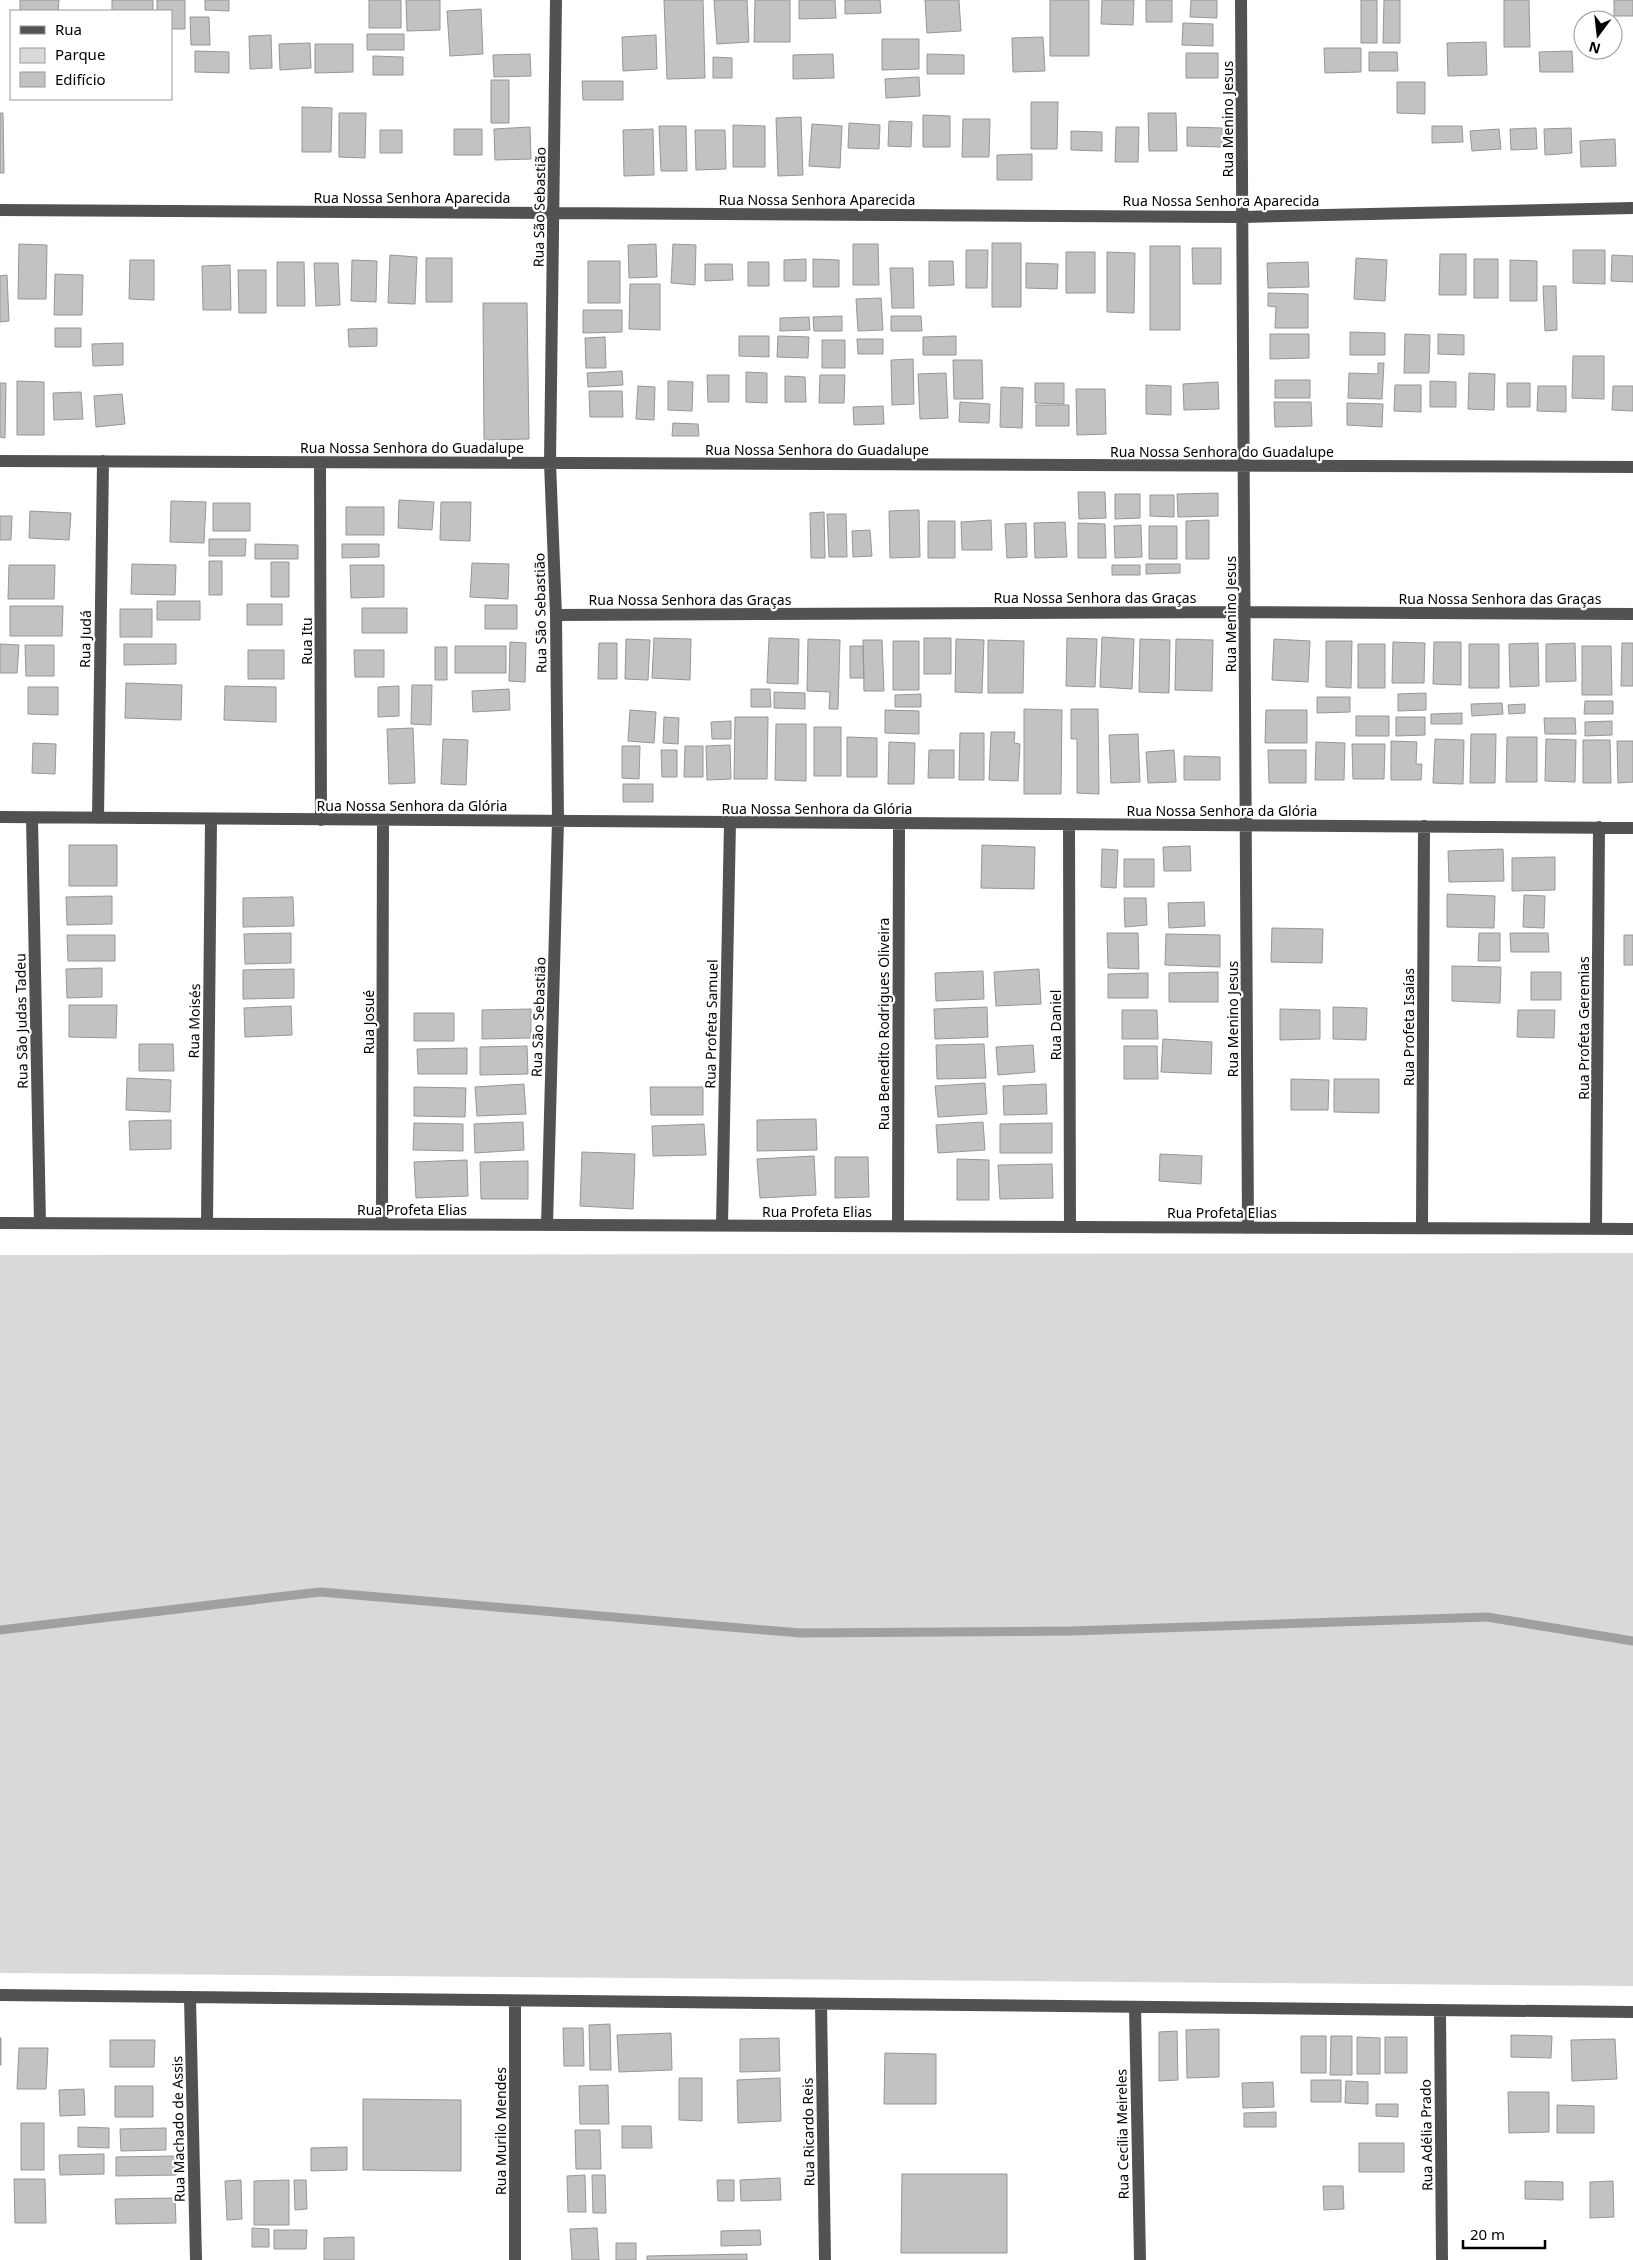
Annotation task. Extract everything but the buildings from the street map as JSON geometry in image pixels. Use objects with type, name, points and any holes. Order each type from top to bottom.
[{"type":"street","name":"Rua São Sebastião","points":[[547,1225],[558,821],[556,615],[550,463],[556,0]]},
{"type":"street","name":"Rua Menino Jesus","points":[[1241,0],[1248,1228]]},
{"type":"street","name":"Rua Nossa Senhora Aparecida","points":[[0,210],[1242,217],[1633,208]]},
{"type":"street","name":"Rua Nossa Senhora do Guadalupe","points":[[0,461],[1633,467]]},
{"type":"street","name":"Rua Judá","points":[[98,818],[103,461]]},
{"type":"street","name":"Rua Itu","points":[[320,462],[321,820]]},
{"type":"street","name":"Rua Nossa Senhora das Graças","points":[[556,615],[1244,612],[1633,614]]},
{"type":"street","name":"Rua Nossa Senhora da Glória","points":[[0,817],[1633,828]]},
{"type":"street","name":"Rua São Judas Tadeu","points":[[32,818],[40,1223]]},
{"type":"street","name":"Rua Moisés","points":[[207,1224],[211,819]]},
{"type":"street","name":"Rua Josué","points":[[382,1224],[384,820]]},
{"type":"street","name":"Rua Profeta Samuel","points":[[722,1225],[730,822]]},
{"type":"street","name":"Rua Benedito Rodrigues Oliveira","points":[[898,823],[898,1226]]},
{"type":"street","name":"Rua Daniel","points":[[1069,824],[1070,1227]]},
{"type":"street","name":"Rua Profeta Isaías","points":[[1422,1228],[1424,826]]},
{"type":"street","name":"Rua Profeta Geremias","points":[[1596,1229],[1599,827]]},
{"type":"street","name":"Rua Profeta Elias","points":[[0,1223],[1633,1229]]},
{"type":"street","points":[[0,1995],[1633,2012]]},
{"type":"street","name":"Rua Machado de Assis","points":[[190,1998],[196,2260]]},
{"type":"street","name":"Rua Murilo Mendes","points":[[515,2001],[515,2260]]},
{"type":"street","name":"Rua Ricardo Reis","points":[[821,2004],[825,2260]]},
{"type":"street","name":"Rua Cecília Meireles","points":[[1135,2007],[1140,2260]]},
{"type":"street","name":"Rua Adélia Prado","points":[[1440,2010],[1442,2260]]},
{"type":"green space","points":[[1633,1253],[1633,1986],[0,1973],[0,1255]]},
{"type":"waterway","points":[[0,1630],[320,1592],[800,1633],[1072,1631],[1487,1617],[1633,1641]]}]
